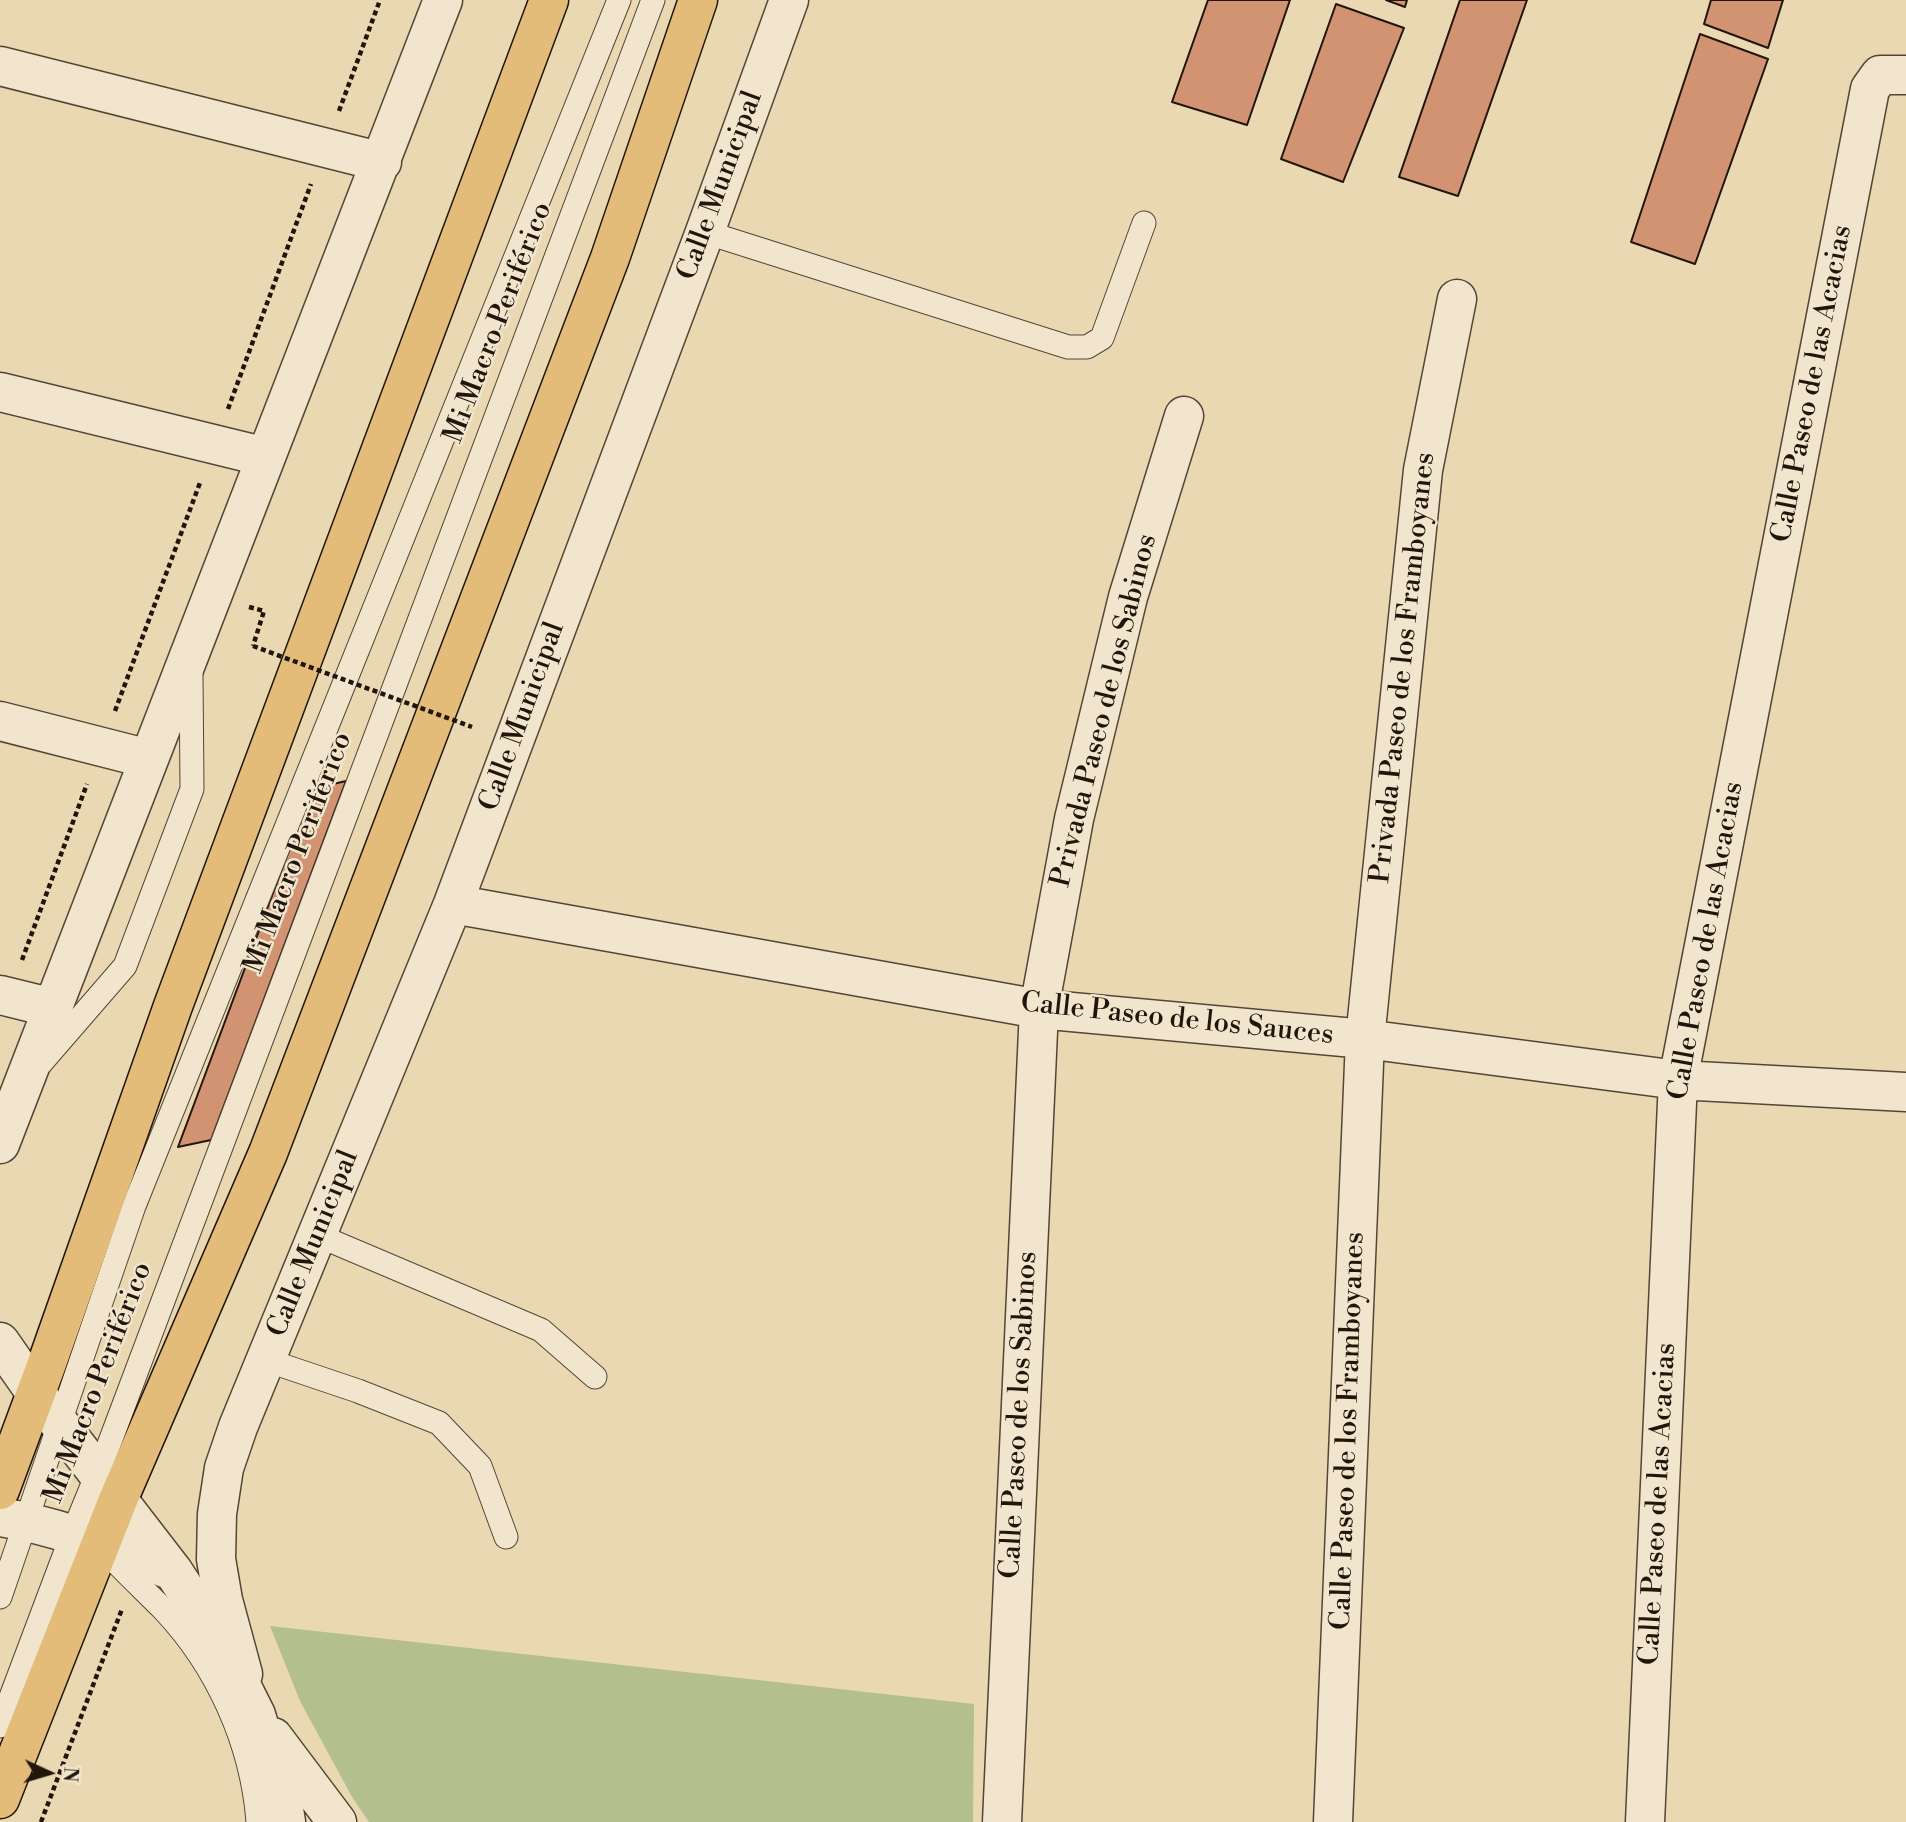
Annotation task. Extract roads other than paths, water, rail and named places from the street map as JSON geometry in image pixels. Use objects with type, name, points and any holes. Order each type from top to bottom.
[{"type":"highway","points":[[0,1489],[173,1006],[550,0]]},
{"type":"highway","points":[[610,258],[698,0]]},
{"type":"highway","points":[[0,1799],[86,1540],[107,1487],[268,1153],[610,258],[694,53],[719,0]]},
{"type":"street","points":[[0,1144],[443,0]]},
{"type":"street","name":"Calle Municipal","points":[[256,1715],[223,1600],[216,1559],[217,1514],[223,1468],[453,904],[789,0]]},
{"type":"street","points":[[0,66],[382,162]]},
{"type":"street","name":"Calle Paseo de las Acacias","points":[[1645,1822],[1678,1080],[1870,89],[1893,75]]},
{"type":"street","name":"Privada Paseo de los Framboyanes","points":[[1365,1040],[1423,470],[1457,299]]},
{"type":"street","points":[[0,392],[266,457]]},
{"type":"street","name":"Privada Paseo de los Sabinos","points":[[1039,1009],[1074,820],[1125,610],[1184,416]]},
{"type":"street","points":[[0,722],[149,759]]},
{"type":"street","name":"Calle Paseo de los Sauces","points":[[453,904],[1039,1009],[1365,1040],[1678,1080],[1906,1092]]},
{"type":"street","points":[[4,996],[52,1008]]},
{"type":"street","name":"Calle Paseo de los Sabinos","points":[[1002,1822],[1039,1009]]},
{"type":"street","name":"Calle Paseo de los Framboyanes","points":[[1333,1822],[1365,1040]]},
{"type":"street","points":[[0,1342],[35,1392],[173,1571],[231,1665],[256,1715],[284,1803],[286,1822]]},
{"type":"street","points":[[13,1519],[86,1540],[173,1571]]},
{"type":"street","points":[[256,1715],[337,1822]]},
{"type":"lane","name":"Mi Macro Periférico","points":[[0,1597],[13,1519],[59,1423],[134,1206],[619,0]]},
{"type":"lane","name":"Mi Macro Periférico","points":[[107,1487],[653,0]]},
{"type":"lane","points":[[705,232],[1068,347],[1087,347],[1102,338],[1144,223]]},
{"type":"lane","points":[[24,1083],[125,966],[192,789],[191,654]]},
{"type":"lane","points":[[317,1235],[541,1330],[594,1377]]},
{"type":"lane","points":[[266,1360],[358,1391],[439,1423],[480,1466],[506,1537]]},
{"type":"lane","name":"Mi Macro Periférico","points":[[0,1726],[86,1540]]},
{"type":"lane","points":[[86,1540],[163,1610],[188,1638],[212,1675],[230,1710],[246,1752],[256,1794],[258,1822]]}]
